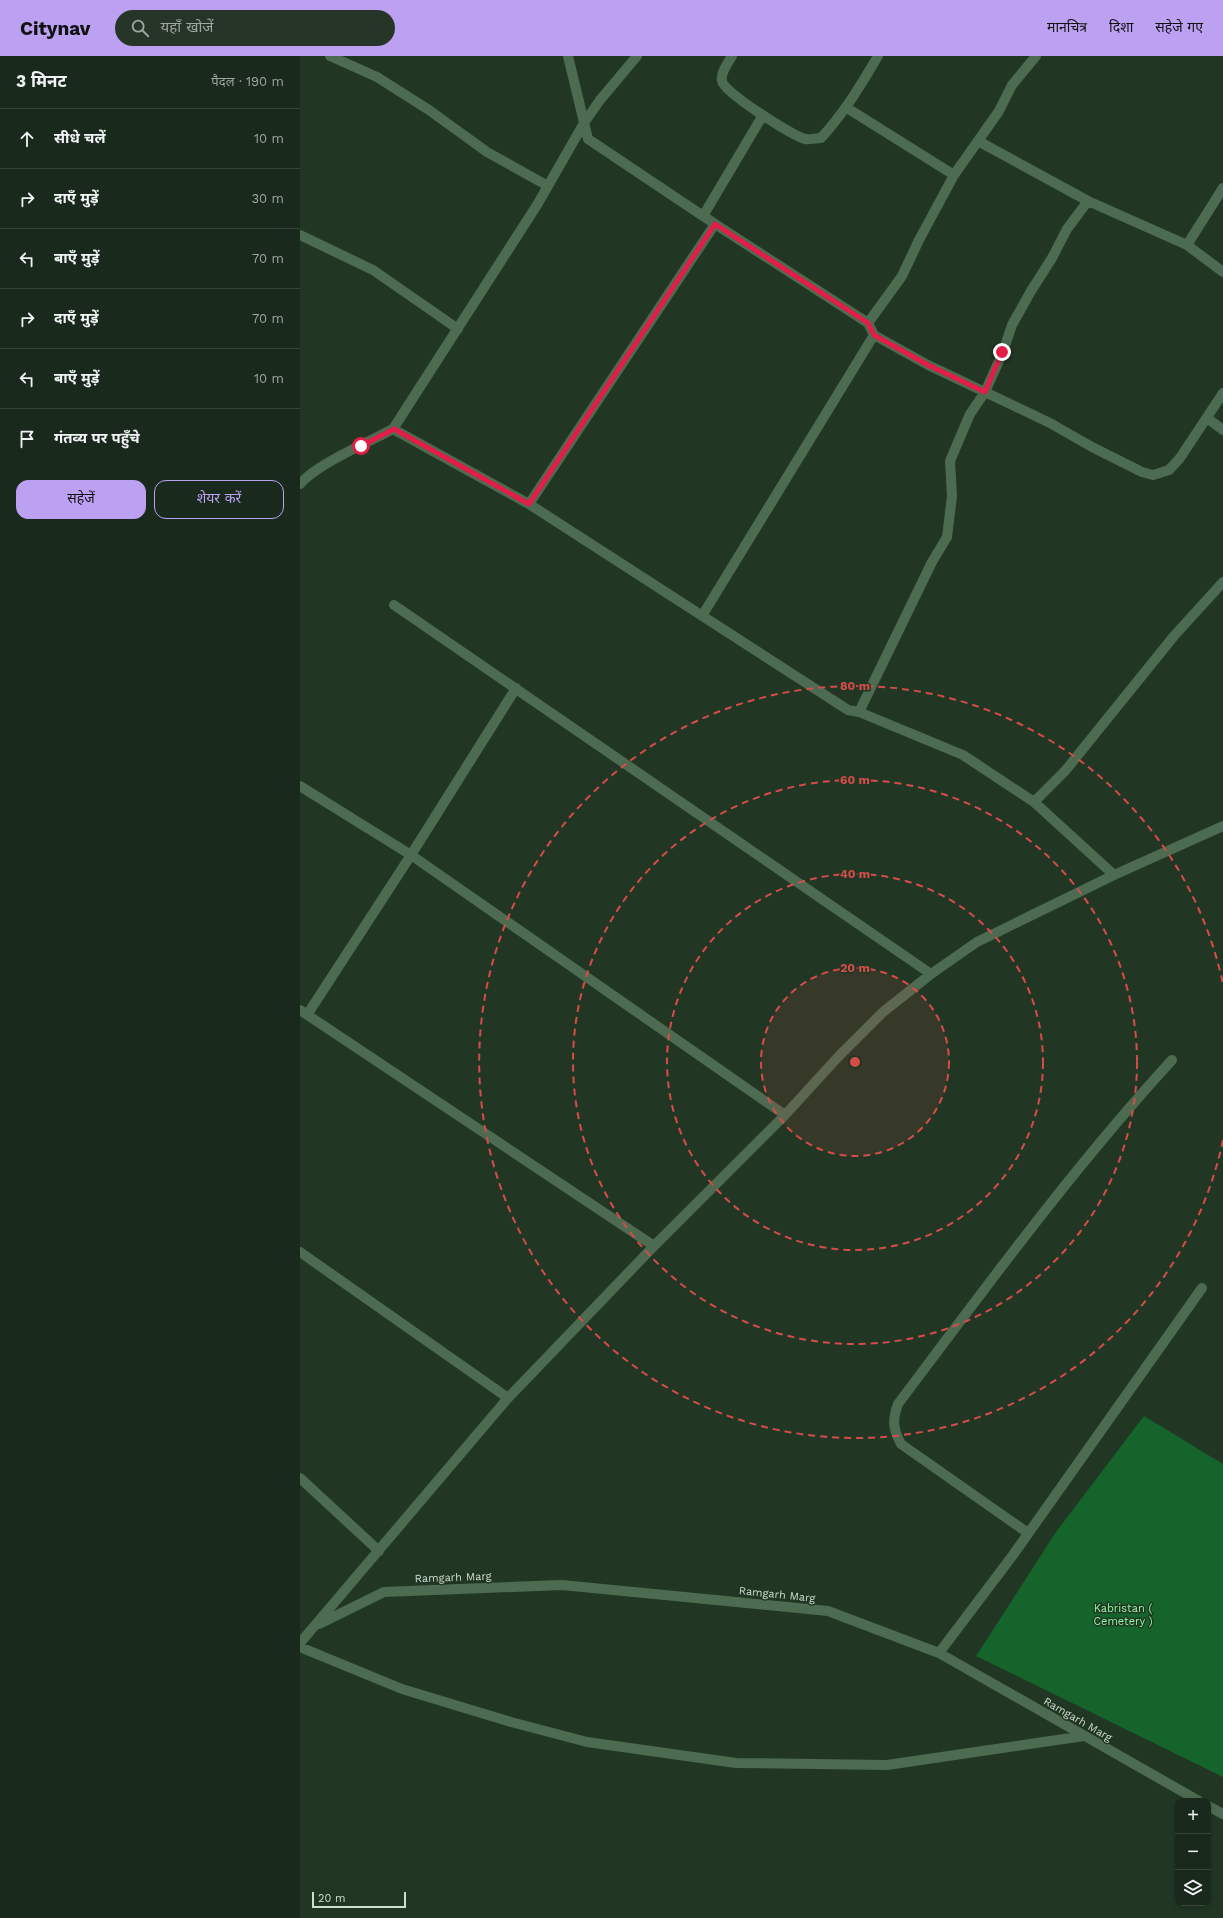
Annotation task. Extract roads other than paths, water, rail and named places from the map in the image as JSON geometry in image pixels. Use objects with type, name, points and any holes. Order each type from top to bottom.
[{"type":"street","points":[[330,56],[377,77],[429,110],[487,152],[548,186]]},
{"type":"street","points":[[568,56],[588,138],[715,224],[868,323],[874,335],[928,365],[1050,423],[1120,461],[1154,476],[1169,470],[1180,458],[1223,393]]},
{"type":"street","points":[[302,477],[394,429],[548,186],[584,123],[600,100],[637,56]]},
{"type":"street","points":[[732,56],[726,66],[722,80],[723,84],[732,94],[763,115],[806,139],[821,138],[847,108],[878,56]]},
{"type":"street","points":[[868,323],[902,276],[919,240],[954,175],[999,111],[1012,85],[1036,56]]},
{"type":"street","points":[[847,108],[954,175]]},
{"type":"street","points":[[703,216],[763,115]]},
{"type":"street","points":[[978,141],[1088,201],[1187,245],[1223,272]]},
{"type":"street","points":[[1187,245],[1223,188]]},
{"type":"street","points":[[859,712],[932,562],[947,536],[952,496],[950,461],[970,414],[985,392],[1012,325],[1052,258],[1067,229],[1088,201]]},
{"type":"street","points":[[529,504],[715,224]]},
{"type":"street","points":[[300,236],[373,270],[458,329]]},
{"type":"street","points":[[702,616],[874,335]]},
{"type":"street","points":[[1207,418],[1223,430]]},
{"type":"street","points":[[394,429],[529,504],[848,710],[859,712],[963,755],[1034,802],[1114,875]]},
{"type":"street","points":[[1034,802],[1065,771],[1174,636],[1223,582]]},
{"type":"street","points":[[394,605],[931,974]]},
{"type":"street","points":[[516,688],[411,855],[303,1013],[654,1246]]},
{"type":"street","points":[[300,786],[411,855],[785,1115]]},
{"type":"street","points":[[300,1643],[508,1398],[654,1246],[785,1115],[838,1057],[883,1012],[931,974],[977,942],[1114,875],[1223,826]]},
{"type":"street","points":[[1028,1533],[901,1444],[894,1432],[893,1417],[898,1404],[1039,1218],[1133,1103],[1172,1060]]},
{"type":"street","points":[[300,1252],[508,1398]]},
{"type":"street","points":[[939,1653],[1028,1533],[1202,1288]]},
{"type":"street","points":[[300,1478],[379,1551]]},
{"type":"street","name":"Ramgarh Marg","points":[[315,1626],[384,1592],[562,1585],[828,1611],[939,1653],[1195,1798]]},
{"type":"street","points":[[300,1647],[402,1689],[580,1740],[736,1763],[887,1764],[1084,1736]]},
{"type":"street","points":[[1211,1808],[1223,1814]]},
{"type":"park label","name":"Kabristan ( Cemetery )","points":[[1123,1614]]}]
